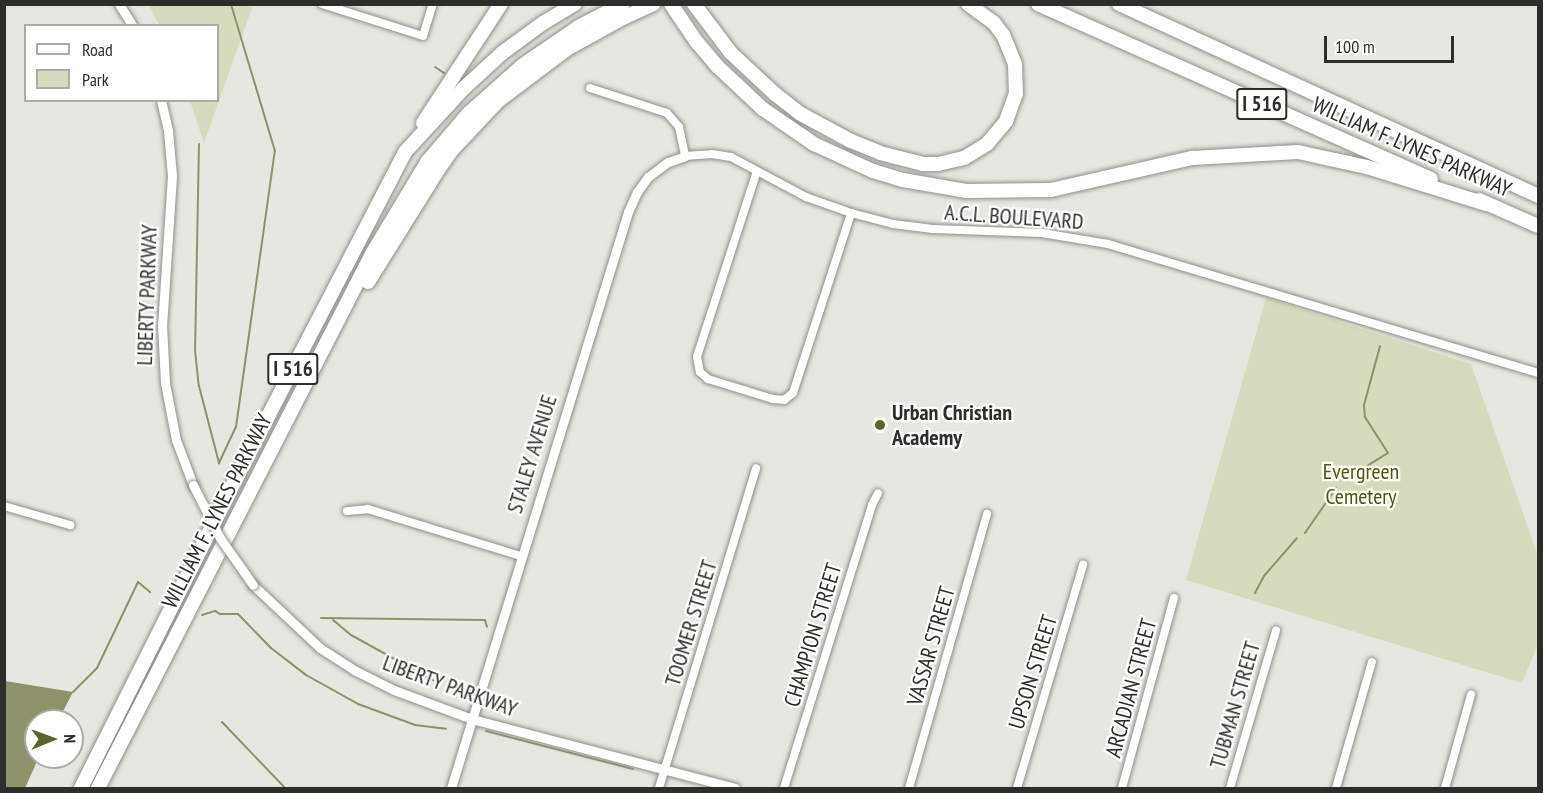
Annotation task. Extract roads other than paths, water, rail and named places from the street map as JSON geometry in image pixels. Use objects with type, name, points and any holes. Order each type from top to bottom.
[{"type":"highway","points":[[405,152],[501,4]]},
{"type":"highway","name":"WILLIAM F. LYNES PARKWAY","points":[[81,789],[247,457],[405,152],[464,88],[502,53],[543,23],[575,4]]},
{"type":"highway","name":"WILLIAM F. LYNES PARKWAY","points":[[98,789],[392,218],[427,162],[496,87],[523,65],[580,26],[623,4]]},
{"type":"highway","points":[[314,367],[420,196],[452,150],[473,127],[498,101],[567,49],[653,4]]},
{"type":"highway","points":[[671,4],[696,42],[732,81],[763,109],[814,144],[873,171],[936,187],[988,192],[1051,190],[1192,158],[1298,152],[1367,167],[1486,204]]},
{"type":"highway","points":[[694,4],[715,35],[775,94],[823,128],[880,153],[915,162],[938,164],[964,158],[987,144],[1006,122],[1016,94],[1015,64],[1003,35],[994,23],[968,4]]},
{"type":"highway","name":"WILLIAM F. LYNES PARKWAY","points":[[1038,4],[1539,226]]},
{"type":"highway","name":"WILLIAM F. LYNES PARKWAY","points":[[1119,4],[1539,196]]},
{"type":"street","points":[[122,4],[132,24]]},
{"type":"street","points":[[322,4],[423,36],[433,4]]},
{"type":"street","points":[[590,88],[667,113],[679,127],[685,156]]},
{"type":"street","name":"LIBERTY PARKWAY","points":[[161,102],[168,131],[171,176],[162,326],[165,383],[176,440],[193,485],[220,538],[253,585],[292,625],[336,659],[394,690],[472,719],[735,789]]},
{"type":"street","name":"A.C.L. BOULEVARD","points":[[685,156],[722,155],[806,197],[851,213],[893,224],[933,230],[1042,233],[1108,244],[1539,373]]},
{"type":"street","name":"STALEY AVENUE","points":[[451,789],[521,556],[633,201],[653,173],[685,156]]},
{"type":"street","points":[[757,171],[697,357],[700,372],[708,379],[773,399],[784,400],[793,393],[851,213]]},
{"type":"street","name":"TOOMER STREET","points":[[659,789],[756,468]]},
{"type":"street","name":"CHAMPION STREET","points":[[784,789],[872,505],[878,493]]},
{"type":"street","points":[[4,506],[70,525]]},
{"type":"street","points":[[347,511],[368,509],[521,556]]},
{"type":"street","name":"VASSAR STREET","points":[[909,789],[987,514]]},
{"type":"street","name":"UPSON STREET","points":[[1017,789],[1083,565]]},
{"type":"street","name":"ARCADIAN STREET","points":[[1122,789],[1174,597]]},
{"type":"street","name":"TUBMAN STREET","points":[[1230,789],[1276,631]]},
{"type":"street","points":[[1336,789],[1372,662]]},
{"type":"street","points":[[1445,789],[1471,695]]},
{"type":"waterway","points":[[219,463],[236,427],[275,151],[231,4]]},
{"type":"waterway","points":[[435,67],[444,73]]},
{"type":"waterway","points":[[199,144],[195,350],[199,386],[219,463]]},
{"type":"waterway","points":[[1346,479],[1388,453],[1365,417],[1364,405],[1380,346]]},
{"type":"waterway","points":[[1305,533],[1336,488]]},
{"type":"waterway","points":[[1255,593],[1264,576],[1297,538]]},
{"type":"waterway","points":[[73,692],[97,668],[138,582],[150,592]]},
{"type":"waterway","points":[[202,615],[215,611],[220,614],[238,614],[271,648],[306,675],[358,704],[415,725],[446,729]]},
{"type":"waterway","points":[[321,618],[485,620],[487,627]]},
{"type":"waterway","points":[[333,620],[351,635],[433,680]]},
{"type":"waterway","points":[[222,722],[285,788]]},
{"type":"waterway","points":[[486,731],[633,769]]},
{"type":"place","name":"Urban Christian Academy","points":[[880,425]]},
{"type":"park label","name":"Evergreen Cemetery","points":[[1361,484]]}]
